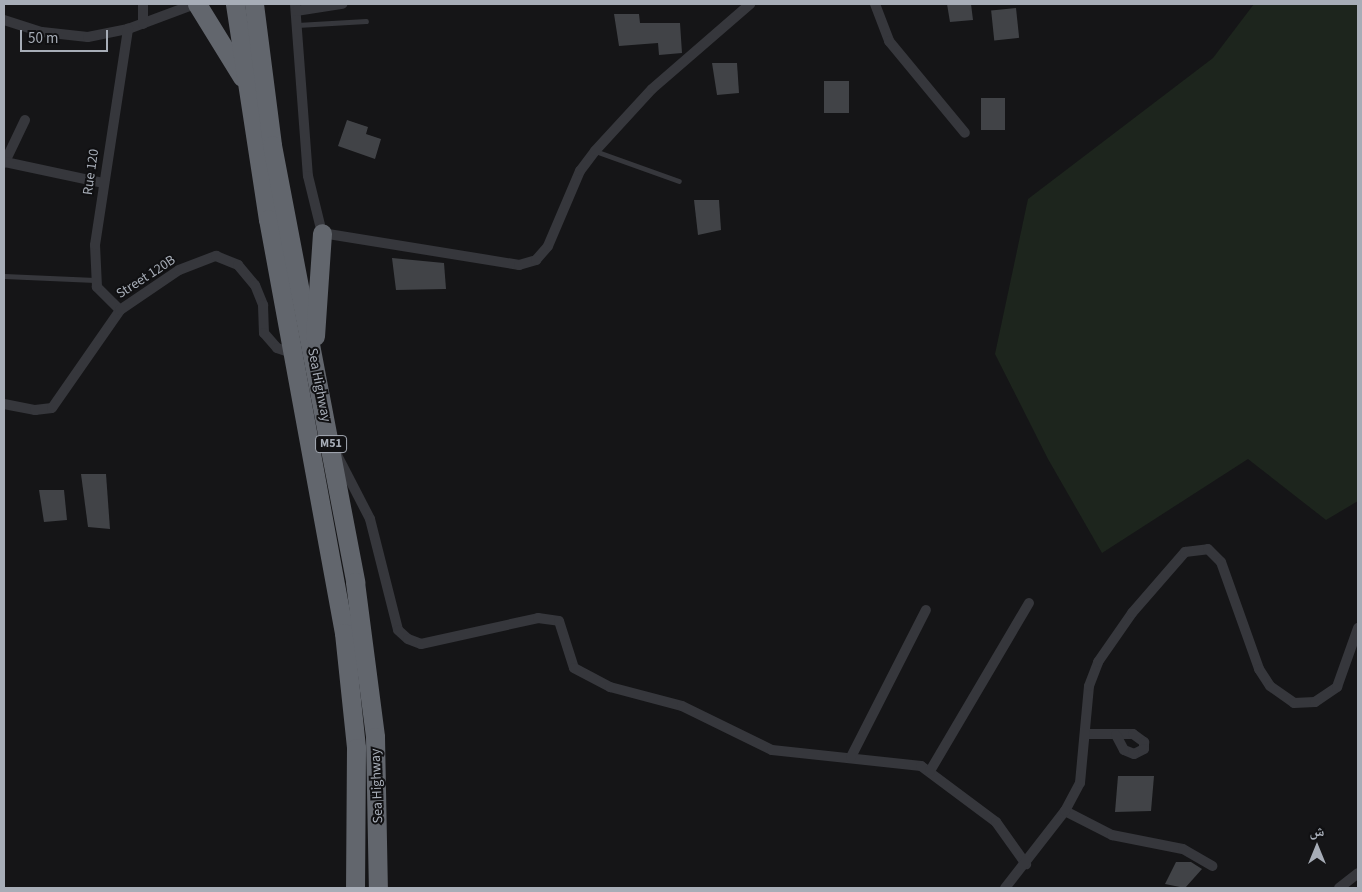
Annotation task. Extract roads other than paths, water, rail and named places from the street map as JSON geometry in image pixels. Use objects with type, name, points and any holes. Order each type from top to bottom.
[{"type":"highway","points":[[196,4],[244,80]]},
{"type":"highway","name":"Sea Highway","points":[[235,4],[244,80],[303,353],[330,441],[355,582],[375,738],[378,888]]},
{"type":"highway","name":"Sea Highway","points":[[254,4],[272,145],[344,633],[356,748],[355,888]]},
{"type":"highway","points":[[303,353],[322,233]]},
{"type":"street","points":[[143,4],[143,24]]},
{"type":"street","points":[[4,20],[65,36],[128,29],[196,4]]},
{"type":"street","points":[[342,4],[296,8],[308,176],[322,233],[519,265],[536,260],[548,246],[580,172],[595,151],[652,89],[750,4]]},
{"type":"street","points":[[875,4],[889,41],[965,132]]},
{"type":"street","name":"Rue 120","points":[[96,280],[103,183],[128,29]]},
{"type":"street","points":[[25,120],[5,162],[103,183]]},
{"type":"street","name":"Street 120B","points":[[4,404],[42,410],[61,401],[120,310],[179,270],[216,256],[226,258],[255,285],[270,342],[303,353]]},
{"type":"street","points":[[96,280],[103,298],[120,310]]},
{"type":"street","points":[[330,441],[370,519],[398,630],[408,639],[421,644],[550,618],[559,621],[566,633],[574,668],[588,677],[682,706],[772,750],[904,762],[930,771],[996,822],[1026,864]]},
{"type":"street","points":[[1005,888],[1026,864],[1066,811],[1083,773],[1088,734],[1089,686],[1098,662],[1158,581],[1192,549],[1208,549],[1221,562],[1259,669],[1270,686],[1294,703],[1315,702],[1337,686],[1358,628]]},
{"type":"street","points":[[930,771],[1029,603]]},
{"type":"street","points":[[851,757],[926,610]]},
{"type":"street","points":[[1088,734],[1116,735]]},
{"type":"street","points":[[1066,811],[1112,835],[1183,849],[1213,866]]},
{"type":"street","points":[[1339,888],[1358,873]]},
{"type":"lane","points":[[297,25],[366,21]]},
{"type":"lane","points":[[595,151],[679,181]]},
{"type":"lane","points":[[4,276],[96,280]]}]
